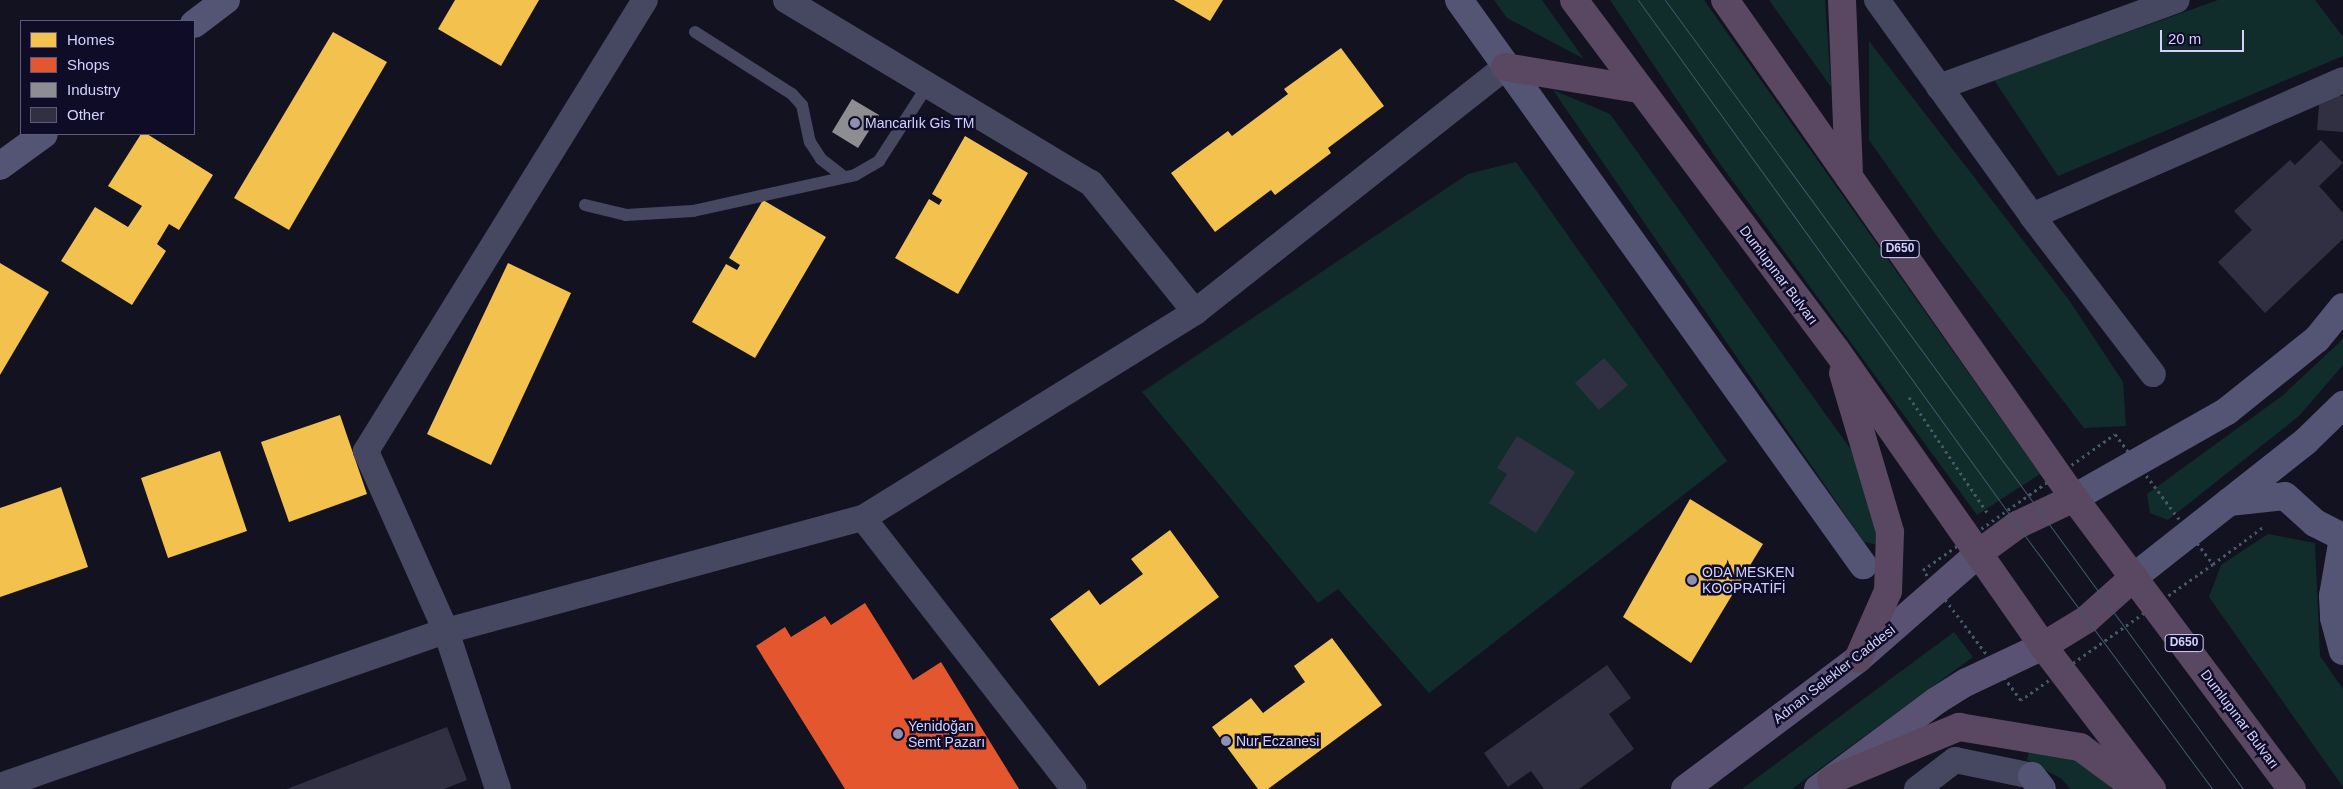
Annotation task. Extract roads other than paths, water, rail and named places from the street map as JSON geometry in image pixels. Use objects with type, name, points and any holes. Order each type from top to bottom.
[{"type":"highway","name":"Dumlupınar Bulvarı","points":[[1574,0],[1638,89],[1836,350],[2043,646],[2152,789]]},
{"type":"highway","name":"Dumlupınar Bulvarı","points":[[1725,0],[2058,476],[2292,789]]},
{"type":"highway","points":[[1842,0],[1848,177]]},
{"type":"highway","points":[[1505,67],[1638,89]]},
{"type":"highway","points":[[1836,350],[1890,532],[1888,591],[1858,659]]},
{"type":"highway","points":[[1973,545],[2074,498]]},
{"type":"highway","points":[[2043,646],[2087,619],[2134,577]]},
{"type":"highway","points":[[1824,784],[1959,727],[2080,747],[2137,789]]},
{"type":"main road","name":"Adnan Selekler Caddesi","points":[[1685,789],[1858,659],[1938,589],[1973,545]]},
{"type":"main road","points":[[1824,784],[1936,701],[2043,646]]},
{"type":"street","points":[[195,23],[226,0]]},
{"type":"street","points":[[498,789],[446,631],[366,450],[645,0]]},
{"type":"street","points":[[786,0],[1091,183],[1195,312]]},
{"type":"street","points":[[1459,0],[1862,565]]},
{"type":"street","points":[[1876,0],[2032,216],[2154,374]]},
{"type":"street","points":[[1939,87],[2177,0]]},
{"type":"street","points":[[0,786],[446,631],[863,518],[1195,312],[1505,67]]},
{"type":"street","points":[[2032,216],[2343,80]]},
{"type":"street","points":[[0,166],[43,135]]},
{"type":"street","points":[[2074,498],[2227,411],[2317,339],[2343,308]]},
{"type":"street","points":[[2134,577],[2306,441],[2343,405]]},
{"type":"street","points":[[2229,502],[2285,496],[2315,523],[2343,538],[2333,596],[2334,618],[2343,650]]},
{"type":"street","points":[[863,518],[1074,789]]},
{"type":"street","points":[[1917,789],[1955,760],[2037,782]]},
{"type":"lane","points":[[695,32],[792,94],[802,105],[810,142],[821,159],[843,176]]},
{"type":"lane","points":[[585,205],[626,215],[693,211],[867,170],[879,161],[928,85]]},
{"type":"tram line","points":[[1638,0],[2017,525],[2212,789]]},
{"type":"tram line","points":[[1665,0],[2243,789]]},
{"type":"place","name":"Mancarlık Gis TM","points":[[855,123]]},
{"type":"place","name":"ODA MESKEN KOOPRATİFİ","points":[[1692,580]]},
{"type":"place","name":"Yenidoğan Semt Pazarı","points":[[898,734]]},
{"type":"place","name":"Nur Eczanesi","points":[[1226,741]]}]
